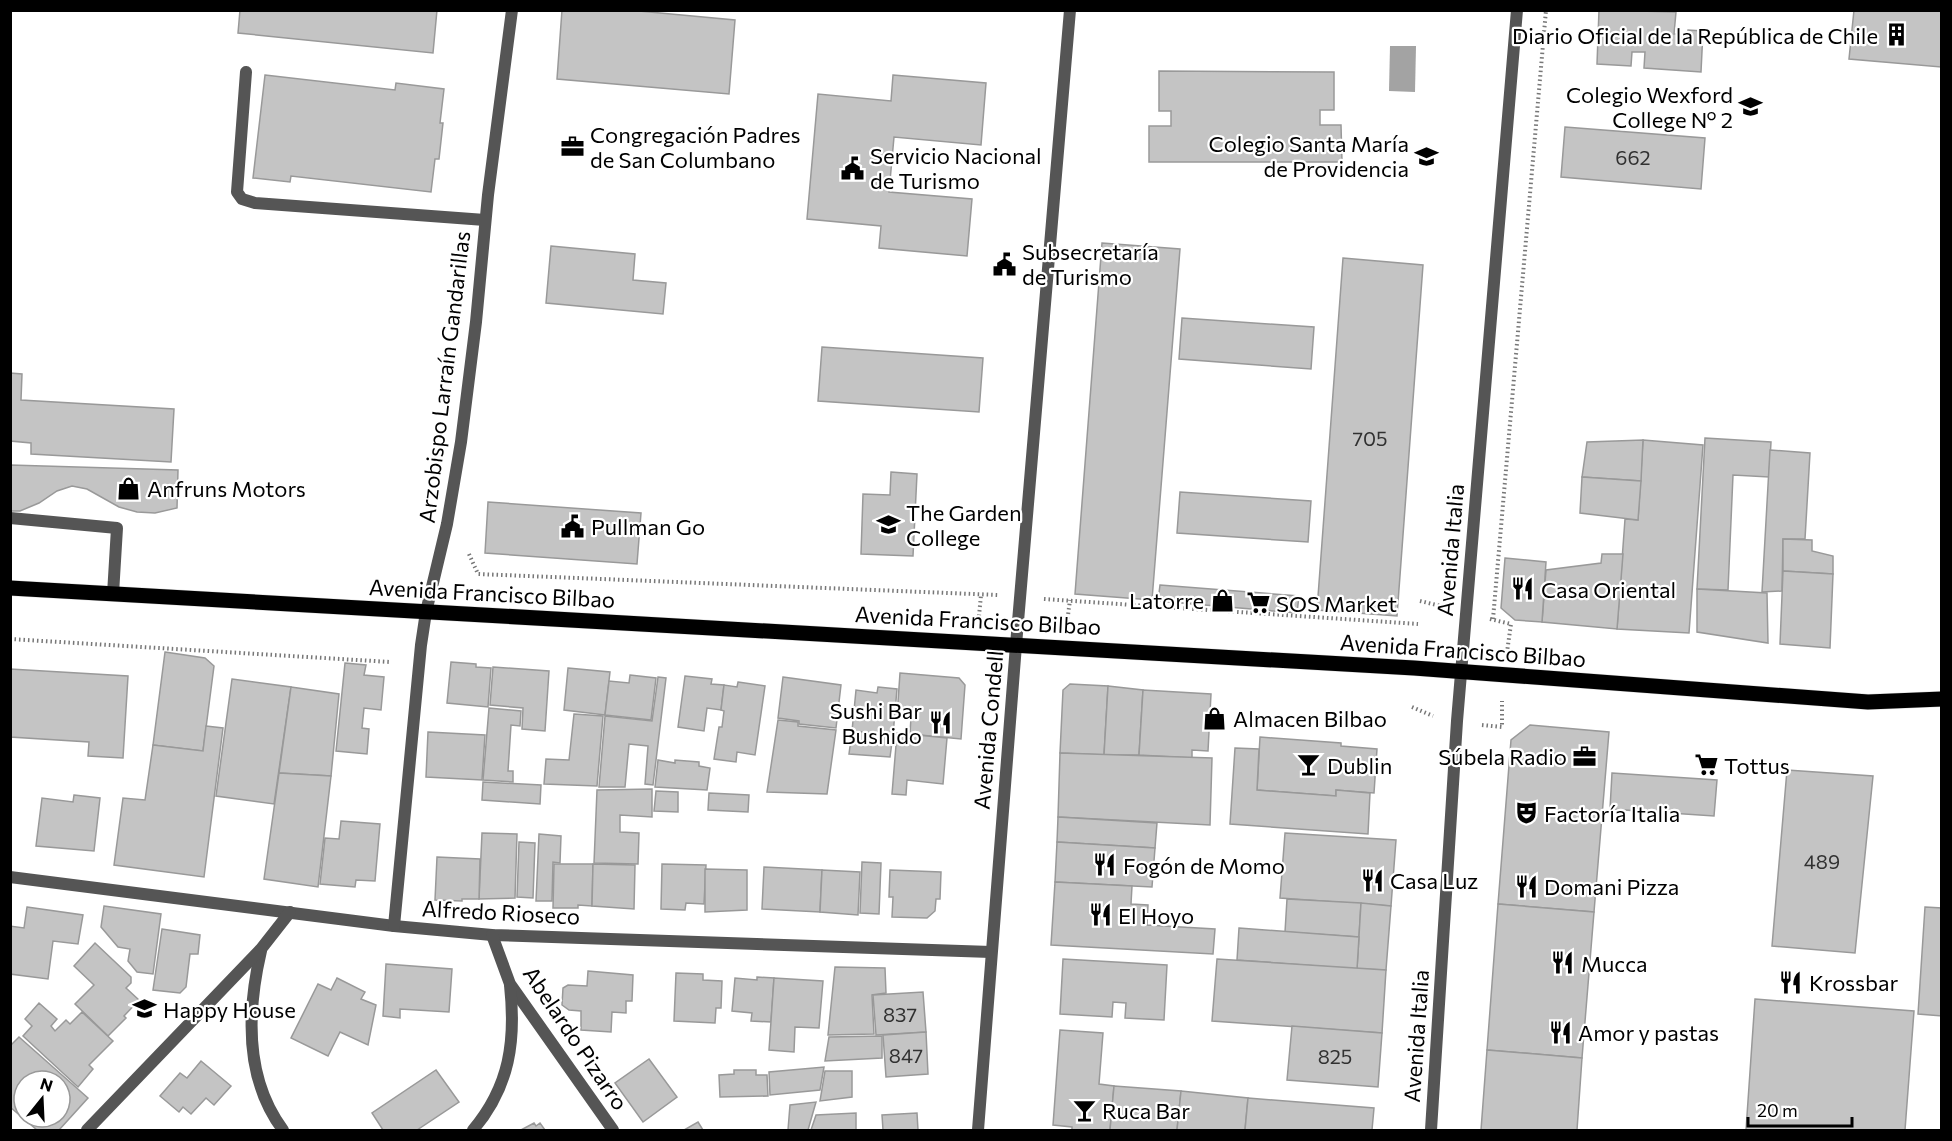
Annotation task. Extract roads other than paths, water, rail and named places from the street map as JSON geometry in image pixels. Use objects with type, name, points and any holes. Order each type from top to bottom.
[{"type":"main road","name":"Avenida Francisco Bilbao","points":[[10,588],[1462,671],[1868,702],[1941,699]]},
{"type":"street","name":"Arzobispo Larraín Gandarillas","points":[[394,926],[418,668],[426,612],[447,524],[461,442],[476,322],[485,220],[512,10]]},
{"type":"street","name":"Avenida Condell","points":[[978,1131],[1016,645],[1070,10]]},
{"type":"street","name":"Avenida Italia","points":[[1431,1131],[1462,671],[1517,10]]},
{"type":"street","points":[[246,72],[237,192],[242,199],[255,203],[485,220]]},
{"type":"street","points":[[10,518],[117,528],[113,594]]},
{"type":"street","name":"Alfredo Rioseco","points":[[10,877],[394,926],[492,935],[992,952]]},
{"type":"street","points":[[87,1131],[261,950],[290,912]]},
{"type":"street","name":"Abelardo Pizarro","points":[[492,935],[510,984],[613,1131]]},
{"type":"street","points":[[261,950],[253,991],[252,1050],[262,1092],[283,1131]]},
{"type":"street","points":[[474,1131],[493,1104],[507,1069],[511,1044],[510,984]]},
{"type":"place","name":"Diario Oficial de la República de Chile","points":[[1896,35]]},
{"type":"place","name":"Colegio Wexford College Nº 2","points":[[1751,107]]},
{"type":"place","name":"Congregación Padres de San Columbano","points":[[572,147]]},
{"type":"place","name":"Colegio Santa María de Providencia","points":[[1427,156]]},
{"type":"place","name":"Servicio Nacional de Turismo","points":[[852,168]]},
{"type":"place","name":"Subsecretaría de Turismo","points":[[1004,264]]},
{"type":"place","name":"Anfruns Motors","points":[[129,488]]},
{"type":"place","name":"The Garden College","points":[[888,525]]},
{"type":"place","name":"Pullman Go","points":[[573,526]]},
{"type":"place","name":"Casa Oriental","points":[[1523,589]]},
{"type":"place","name":"Latorre","points":[[1222,600]]},
{"type":"place","name":"SOS Market","points":[[1258,603]]},
{"type":"place","name":"Almacen Bilbao","points":[[1215,718]]},
{"type":"place","name":"Sushi Bar Bushido","points":[[940,723]]},
{"type":"place","name":"Súbela Radio","points":[[1585,756]]},
{"type":"place","name":"Dublin","points":[[1309,765]]},
{"type":"place","name":"Tottus","points":[[1706,765]]},
{"type":"place","name":"Factoría Italia","points":[[1526,813]]},
{"type":"place","name":"Fogón de Momo","points":[[1105,865]]},
{"type":"place","name":"Casa Luz","points":[[1372,880]]},
{"type":"place","name":"Domani Pizza","points":[[1526,886]]},
{"type":"place","name":"El Hoyo","points":[[1100,915]]},
{"type":"place","name":"Mucca","points":[[1563,963]]},
{"type":"place","name":"Krossbar","points":[[1791,982]]},
{"type":"place","name":"Happy House","points":[[145,1009]]},
{"type":"place","name":"Amor y pastas","points":[[1560,1032]]},
{"type":"place","name":"Ruca Bar","points":[[1084,1110]]}]
